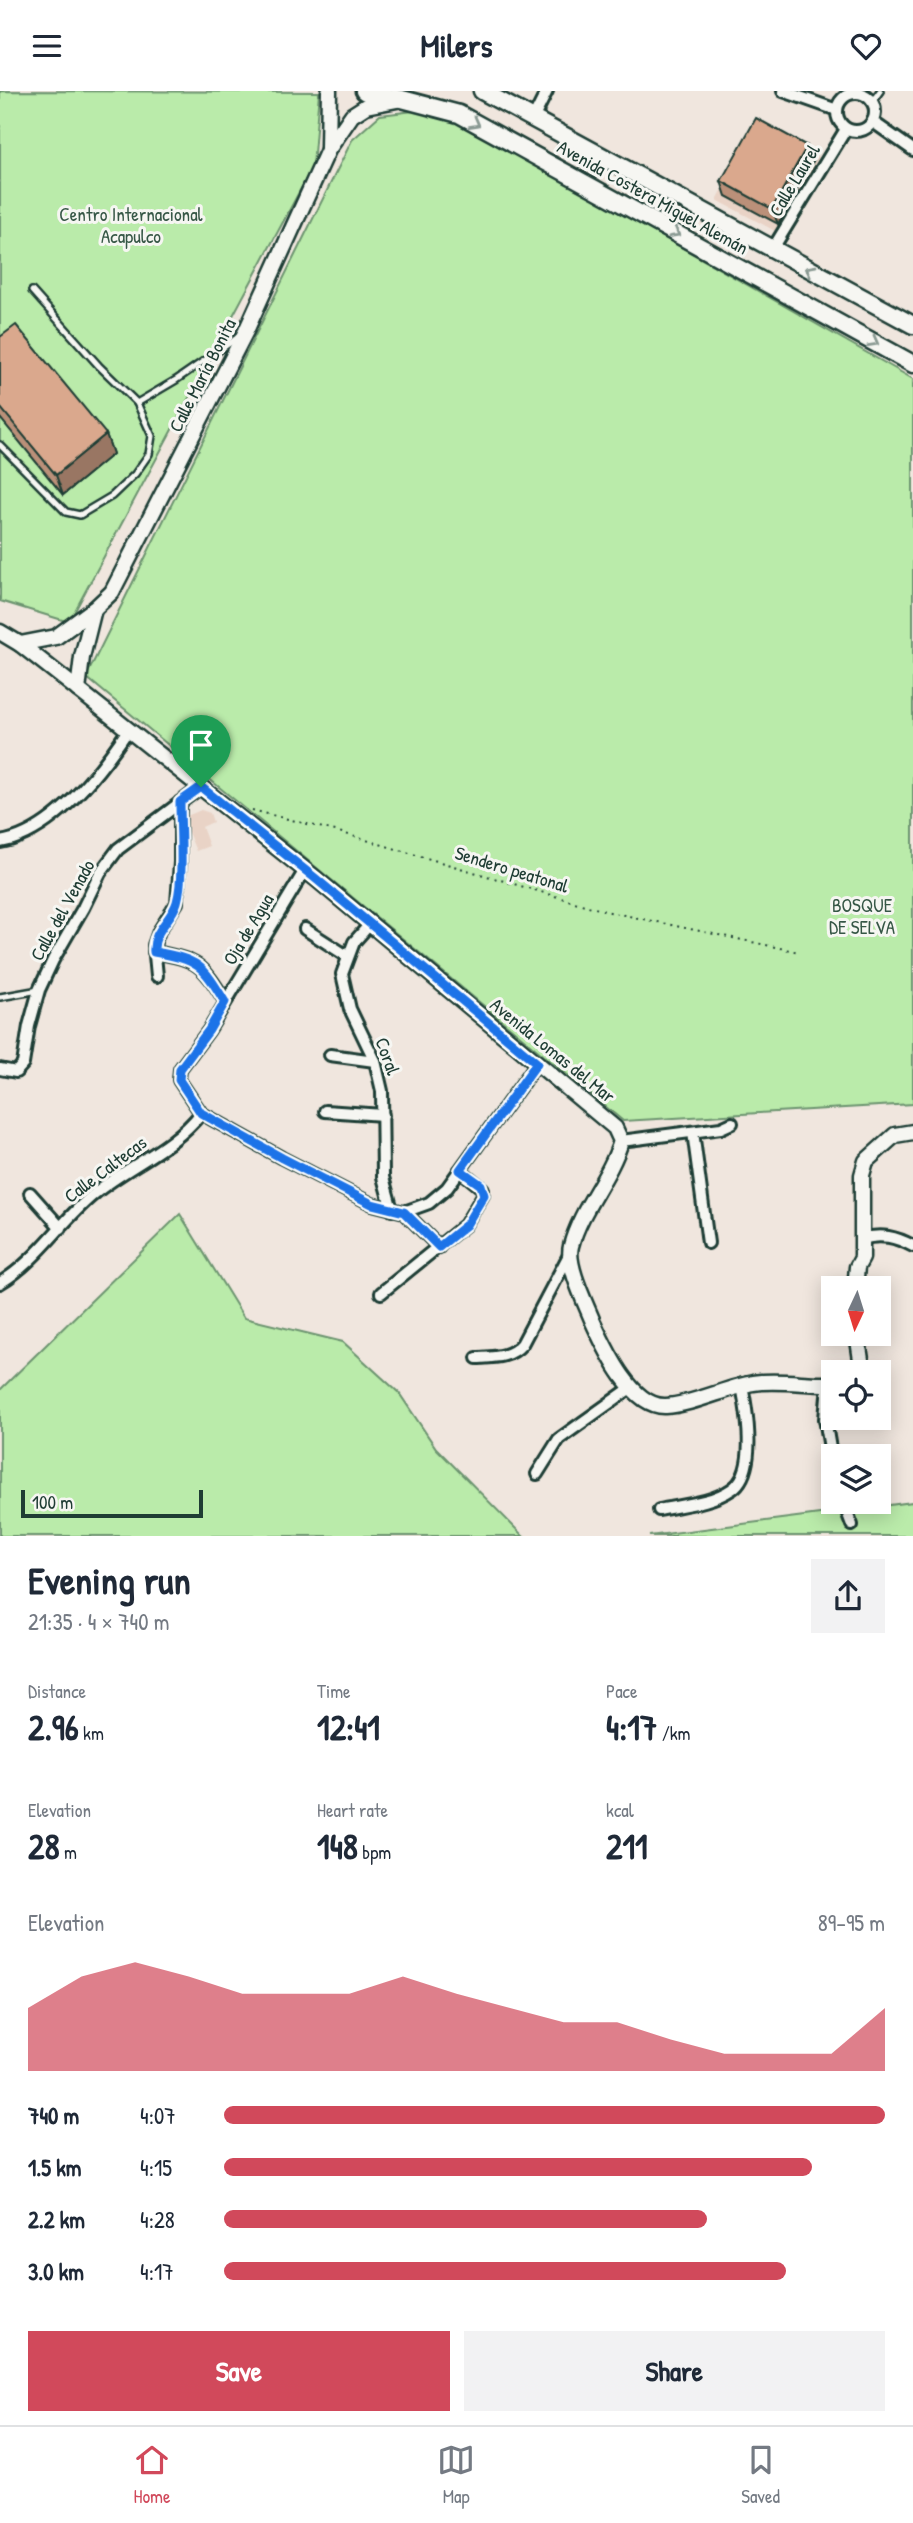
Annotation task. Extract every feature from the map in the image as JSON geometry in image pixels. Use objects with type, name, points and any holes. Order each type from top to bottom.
[{"type":"main road","name":"Calle María Bonita","points":[[328,149],[329,91]]},
{"type":"main road","name":"Avenida Costera Miguel Alemán","points":[[363,91],[370,95],[402,99],[459,114],[913,364]]},
{"type":"main road","points":[[402,99],[418,91]]},
{"type":"main road","name":"Avenida Costera Miguel Alemán","points":[[482,91],[913,325]]},
{"type":"main road","name":"Calle María Bonita","points":[[20,644],[56,637],[112,592],[246,331],[328,149],[352,115],[366,106],[402,99]]},
{"type":"main road","name":"Calle María Bonita","points":[[78,689],[80,665],[94,609]]},
{"type":"main road","name":"Avenida Lomas del Mar","points":[[0,632],[20,644],[78,689],[305,870],[607,1120],[615,1128],[621,1141]]},
{"type":"main road","points":[[856,1276],[862,1258],[862,1175],[866,1161],[895,1135],[913,1132]]},
{"type":"main road","points":[[621,1141],[616,1160],[580,1225],[570,1253],[583,1297],[603,1343],[632,1387],[641,1397],[664,1406],[756,1383],[821,1385]]},
{"type":"street","points":[[533,119],[547,91]]},
{"type":"street","points":[[783,91],[837,110]]},
{"type":"street","points":[[849,92],[863,94],[872,102],[875,112],[873,122],[866,129],[846,129],[841,124],[837,110],[849,92]]},
{"type":"street","points":[[873,122],[913,150]]},
{"type":"street","name":"Calle Laurel","points":[[772,250],[846,129]]},
{"type":"street","points":[[0,842],[43,826],[52,819],[102,767],[128,730]]},
{"type":"street","name":"Calle del Venado","points":[[0,1069],[16,1072],[23,1064],[29,1025],[39,991],[52,960],[100,873],[118,849],[201,787]]},
{"type":"street","points":[[157,976],[154,945],[159,931],[177,903],[180,802]]},
{"type":"street","name":"Oja de Agua","points":[[201,1113],[179,1080],[180,1069],[209,1030],[305,870]]},
{"type":"street","points":[[305,929],[347,956],[354,941],[370,924]]},
{"type":"street","points":[[154,952],[183,957],[206,971],[225,1002]]},
{"type":"street","name":"Coral","points":[[347,956],[342,974],[344,989],[375,1061],[382,1091],[383,1177],[392,1210]]},
{"type":"street","points":[[330,1055],[375,1061]]},
{"type":"street","points":[[201,1113],[372,1204],[404,1212],[429,1203],[447,1188],[537,1063]]},
{"type":"street","points":[[325,1111],[383,1115]]},
{"type":"street","name":"Calle Caltecas","points":[[0,1283],[37,1255],[75,1210],[188,1129],[201,1113]]},
{"type":"street","points":[[621,1141],[722,1128],[732,1123]]},
{"type":"street","points":[[692,1132],[708,1243]]},
{"type":"street","points":[[381,1293],[466,1225],[484,1195],[481,1185],[460,1170]]},
{"type":"street","points":[[30,1193],[61,1227]]},
{"type":"street","points":[[404,1212],[439,1247]]},
{"type":"street","points":[[862,1238],[875,1235],[898,1238],[913,1246]]},
{"type":"street","points":[[477,1358],[515,1352],[522,1344],[570,1253]]},
{"type":"street","points":[[659,1510],[720,1496],[735,1488],[741,1479],[747,1456],[750,1427],[742,1386]]},
{"type":"street","points":[[537,1473],[559,1439],[632,1387]]},
{"type":"street","points":[[848,1514],[852,1525]]},
{"type":"lane","points":[[872,102],[880,91]]},
{"type":"lane","points":[[0,445],[66,512],[80,515],[112,496],[135,474],[149,454],[152,436],[137,403],[99,366],[32,291]]},
{"type":"lane","points":[[137,403],[176,380],[246,331]]},
{"type":"lane","points":[[0,997],[39,991]]},
{"type":"path","name":"Sendero peatonal","points":[[247,809],[339,832],[605,911],[799,952]]},
{"type":"shaded area","points":[[758,124],[819,157],[779,233],[717,200]]},
{"type":"shaded area","points":[[201,810],[210,813],[213,822],[202,827],[209,846],[196,851],[182,818]]},
{"type":"green space","name":"Centro Internacional Acapulco","points":[[0,91],[319,92],[313,166],[69,622],[0,601]]},
{"type":"green space","name":"BOSQUE DE SELVA","points":[[431,109],[468,126],[913,379],[913,1104],[623,1121],[86,677],[352,140],[380,115]]},
{"type":"green space","points":[[180,1214],[244,1318],[343,1342],[399,1393],[436,1448],[523,1536],[0,1536],[0,1390]]},
{"type":"green space","points":[[913,1502],[913,1536],[649,1536],[821,1514],[891,1514],[891,1505]]},
{"type":"building","points":[[756,118],[807,146],[772,209],[721,181]]},
{"type":"building","points":[[16,325],[106,434],[56,475],[0,407],[0,337]]},
{"type":"route","points":[[201,787],[537,1063],[460,1170],[481,1185],[484,1195],[466,1225],[439,1247],[404,1212],[372,1204],[201,1113],[179,1080],[180,1069],[209,1030],[225,1002],[206,971],[183,957],[154,952],[159,931],[177,903],[180,802],[201,787]]}]
